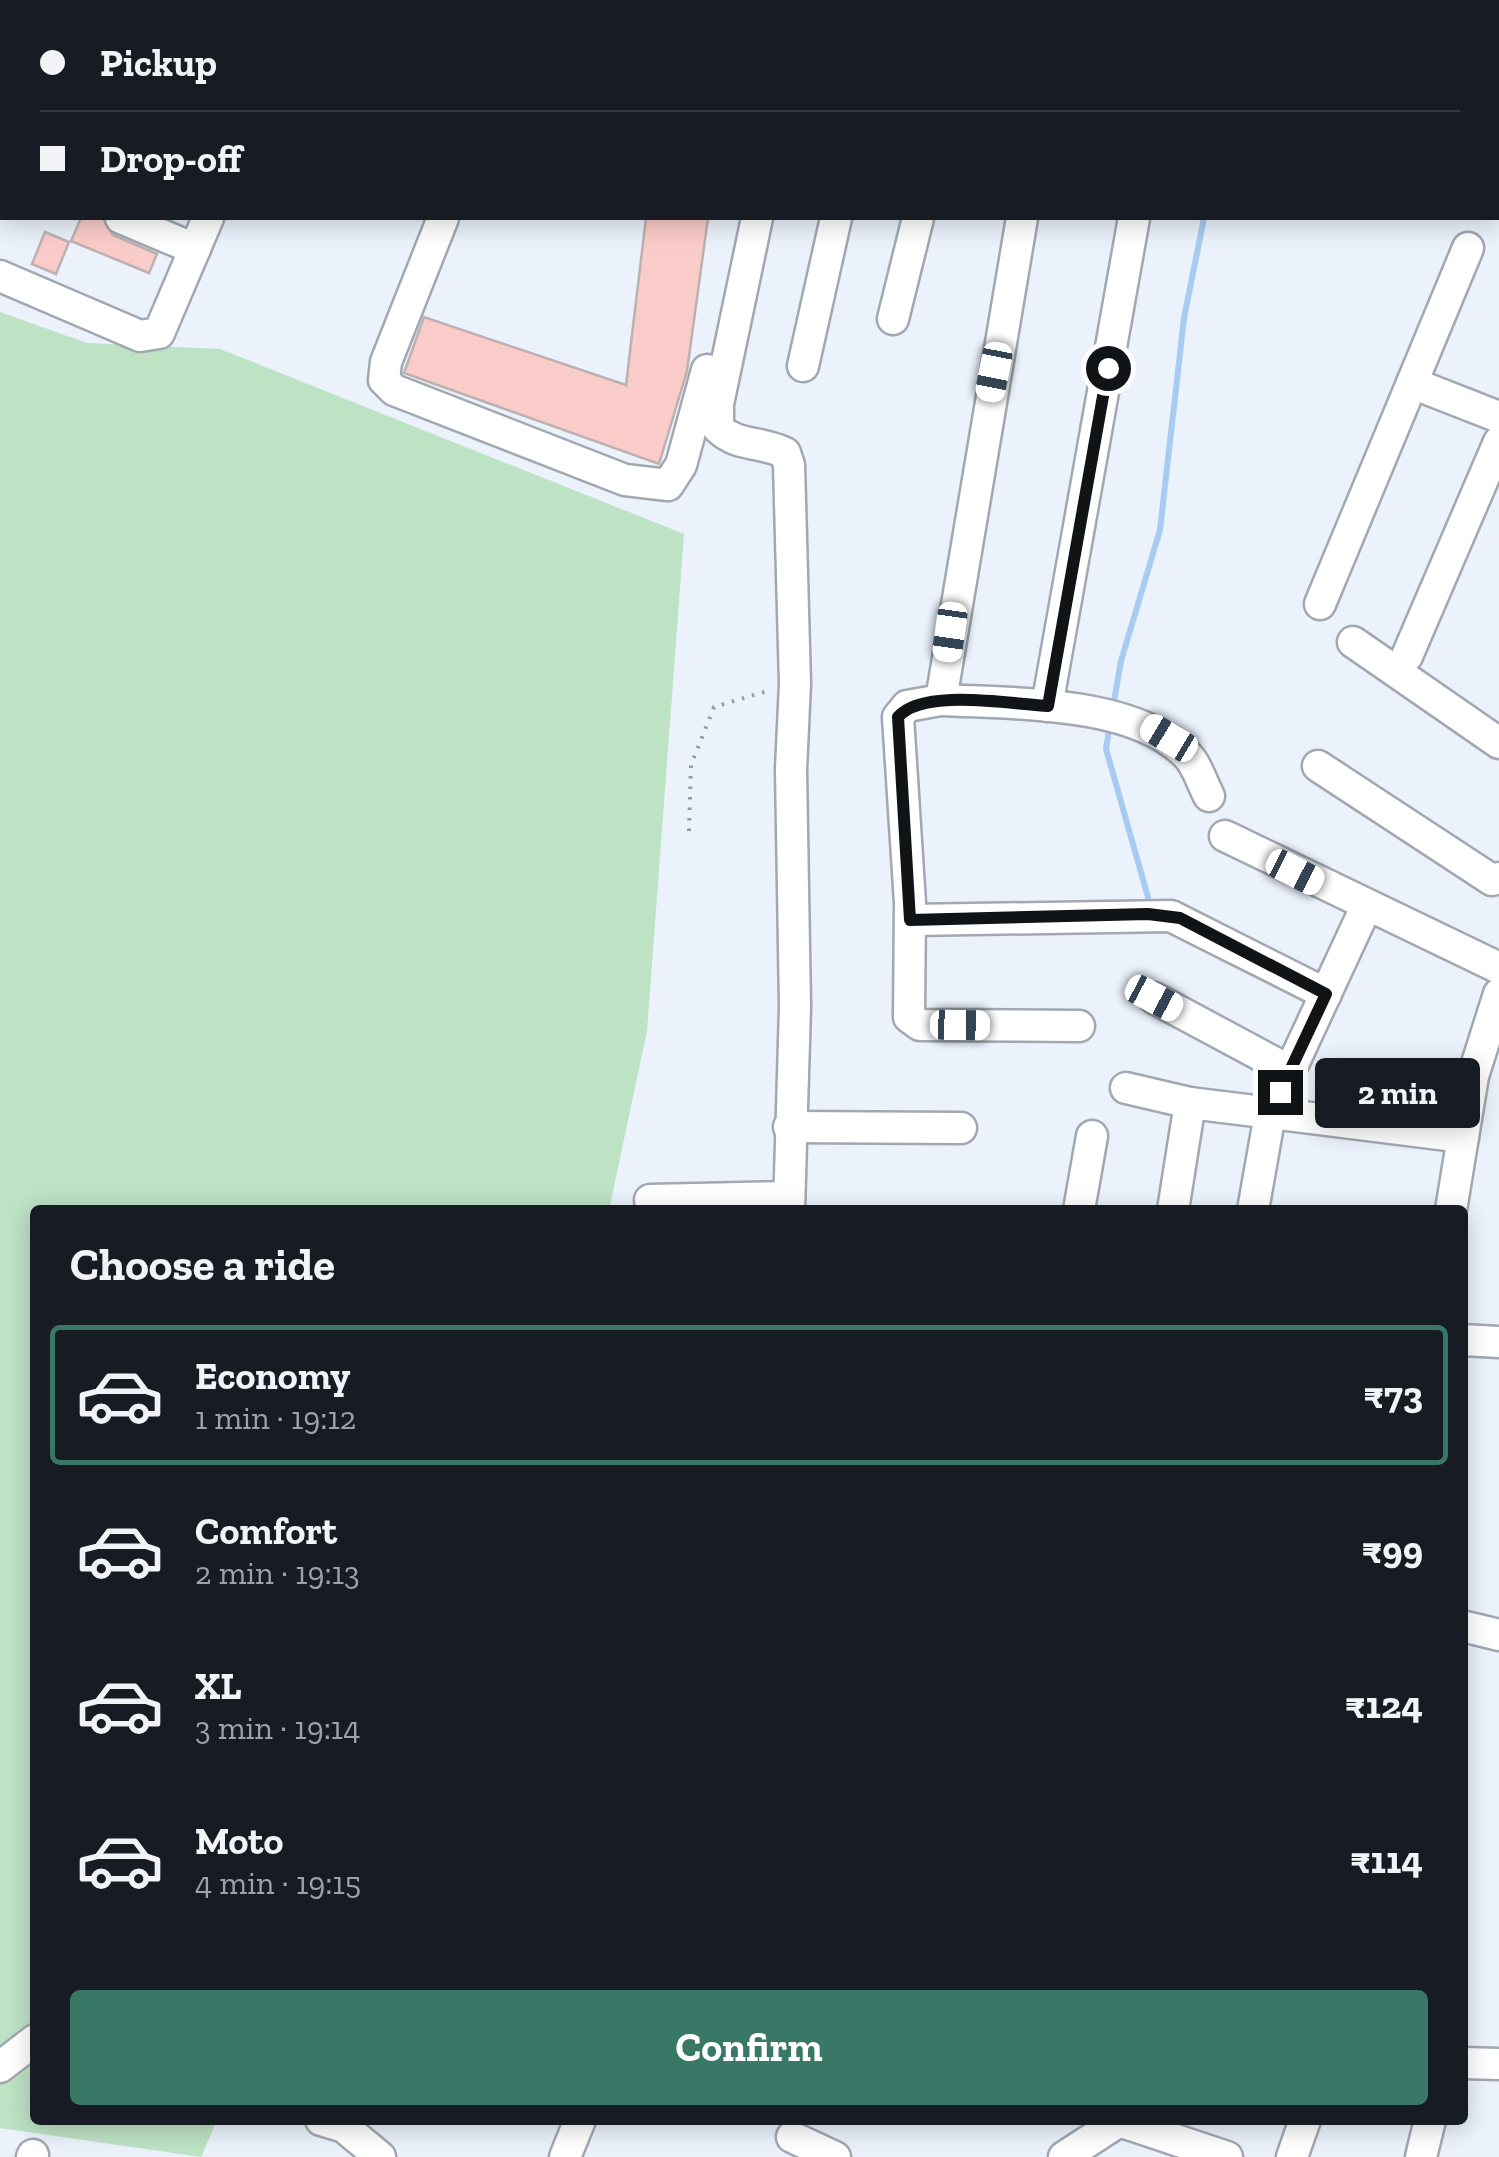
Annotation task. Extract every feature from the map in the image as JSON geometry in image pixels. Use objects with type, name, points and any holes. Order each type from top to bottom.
[{"type":"street","points":[[126,220],[195,248]]},
{"type":"street","points":[[0,276],[140,336],[159,333],[207,220]]},
{"type":"street","points":[[442,220],[386,362],[388,384],[556,454],[649,486],[668,486],[681,465],[732,266],[739,220]]},
{"type":"street","points":[[650,1200],[789,1204],[795,1007],[795,684],[789,465],[785,453],[771,446],[728,438],[718,428],[718,404],[757,220]]},
{"type":"street","points":[[802,366],[836,220]]},
{"type":"street","points":[[893,319],[918,220]]},
{"type":"street","points":[[941,700],[976,473],[1022,220]]},
{"type":"street","points":[[1048,706],[1134,220]]},
{"type":"street","points":[[1320,604],[1468,248]]},
{"type":"street","points":[[1412,382],[1499,417]]},
{"type":"street","points":[[1407,656],[1499,442]]},
{"type":"street","points":[[1353,642],[1498,725]]},
{"type":"street","points":[[1080,1026],[910,1022],[910,920],[898,717],[907,706],[941,700],[1048,706],[1145,724],[1191,758],[1208,796]]},
{"type":"street","points":[[1318,766],[1492,880],[1499,878]]},
{"type":"street","points":[[1225,836],[1499,968]]},
{"type":"street","points":[[1254,1205],[1270,1114],[1366,907]]},
{"type":"street","points":[[910,920],[1171,916],[1326,994]]},
{"type":"street","points":[[1452,1205],[1463,1137],[1499,994]]},
{"type":"street","points":[[1154,998],[1290,1071]]},
{"type":"street","points":[[1126,1088],[1190,1103],[1463,1137]]},
{"type":"street","points":[[1174,1205],[1190,1103]]},
{"type":"street","points":[[789,1127],[962,1128]]},
{"type":"street","points":[[1080,1205],[1092,1136]]},
{"type":"street","points":[[1468,1340],[1499,1342]]},
{"type":"street","points":[[1468,1628],[1499,1636]]},
{"type":"street","points":[[0,2067],[30,2044]]},
{"type":"street","points":[[1468,2063],[1499,2064]]},
{"type":"street","points":[[340,2125],[378,2141]]},
{"type":"street","points":[[565,2157],[578,2125]]},
{"type":"street","points":[[1064,2157],[1112,2125]]},
{"type":"street","points":[[1135,2125],[1228,2157]]},
{"type":"street","points":[[1292,2157],[1302,2125]]},
{"type":"street","points":[[1421,2157],[1429,2125]]},
{"type":"street","points":[[792,2138],[835,2157]]},
{"type":"path","points":[[689,830],[691,764],[714,708],[795,684]]},
{"type":"green space","points":[[0,312],[87,343],[220,349],[684,534],[647,1031],[610,1205],[30,1205],[30,2125],[215,2125],[201,2157],[0,2128]]},
{"type":"building","points":[[80,220],[104,220],[113,235],[157,254],[149,273],[71,241]]},
{"type":"building","points":[[646,220],[708,220],[687,371],[659,464],[404,373],[424,317],[626,385]]},
{"type":"building","points":[[45,232],[69,242],[56,274],[32,264]]},
{"type":"waterway","points":[[1113,707],[1121,661],[1160,530],[1184,318],[1204,220]]},
{"type":"waterway","points":[[1110,724],[1106,749],[1148,897]]},
{"type":"route","points":[[1108,368],[1048,706],[941,700],[907,706],[898,717],[910,920],[1148,914],[1180,918],[1326,994],[1280,1092]]}]
